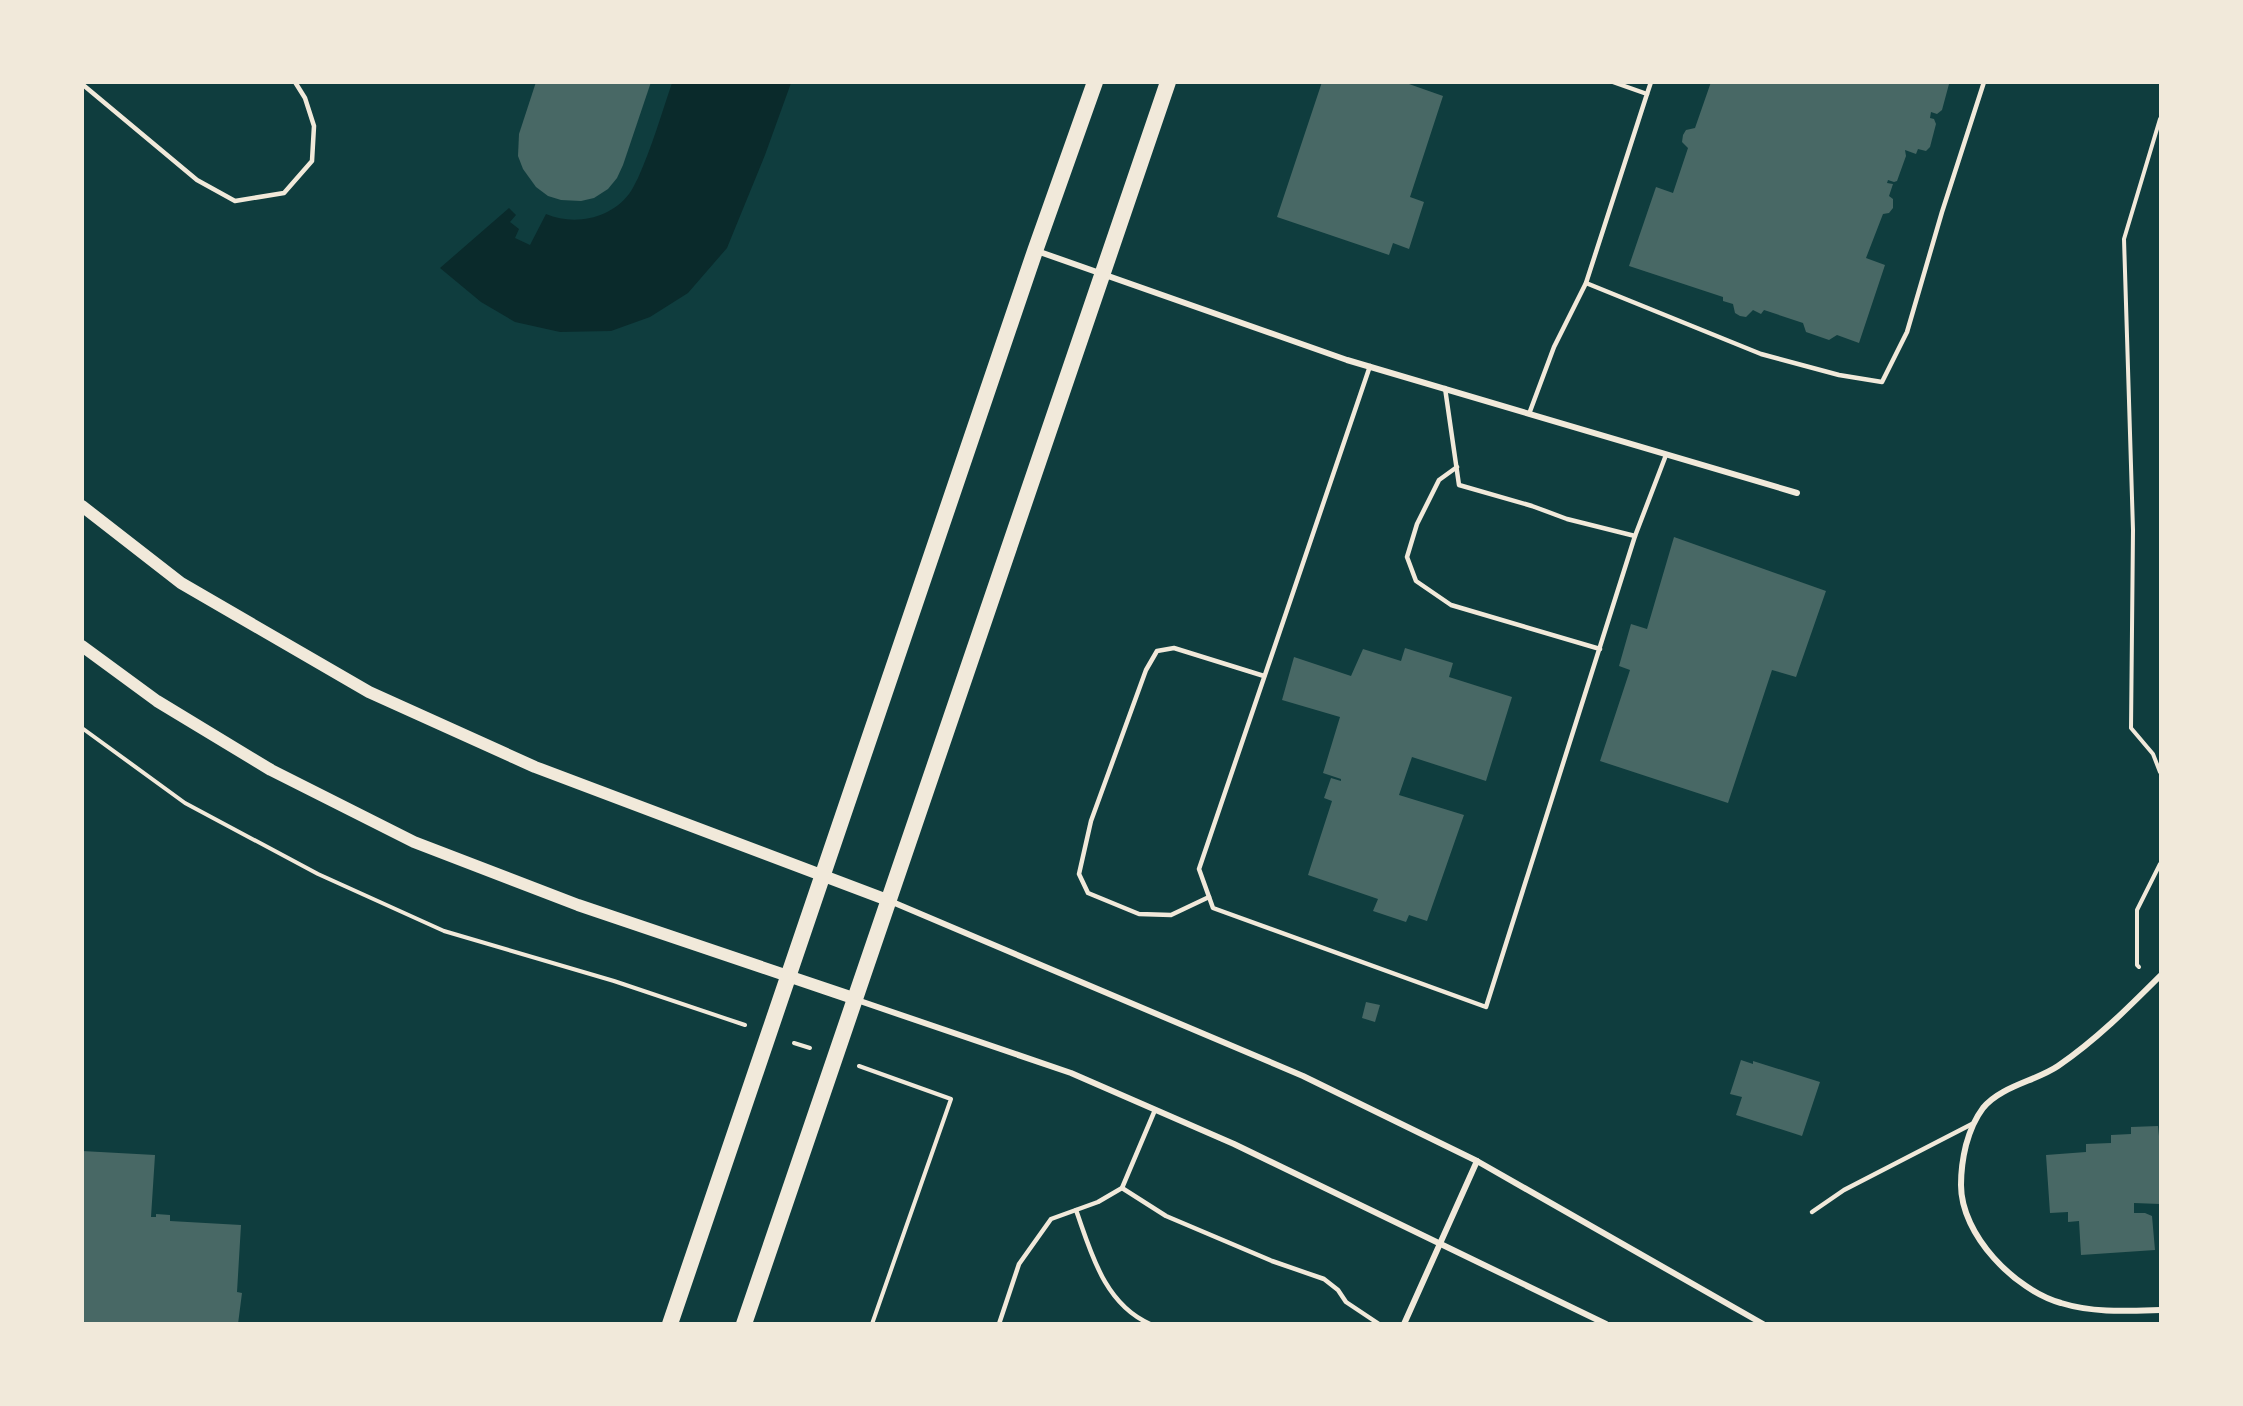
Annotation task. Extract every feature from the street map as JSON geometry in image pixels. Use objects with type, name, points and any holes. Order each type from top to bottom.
[{"type":"highway","points":[[670,1323],[1035,251],[1095,82]]},
{"type":"highway","points":[[744,1323],[1168,82]]},
{"type":"main road","points":[[82,506],[181,584],[369,692],[535,767],[890,901]]},
{"type":"main road","points":[[82,646],[157,701],[271,770],[414,842],[578,905],[856,999]]},
{"type":"street","points":[[1035,251],[1370,366],[1797,493]]},
{"type":"street","points":[[890,901],[1303,1076],[1477,1161],[1763,1323]]},
{"type":"street","points":[[2160,976],[2105,1031],[2056,1068],[2014,1087],[1985,1105],[1972,1124],[1964,1154],[1960,1186],[1966,1214],[1981,1243],[2002,1267],[2028,1288],[2060,1303],[2107,1311],[2160,1310]]},
{"type":"street","points":[[856,999],[1071,1073],[1234,1144],[1606,1323]]},
{"type":"street","points":[[1404,1323],[1477,1161]]},
{"type":"lane","points":[[82,84],[197,180],[235,201],[284,193],[312,161],[314,126],[305,98],[295,82]]},
{"type":"lane","points":[[1613,82],[1647,94]]},
{"type":"lane","points":[[1529,414],[1554,348],[1587,283],[1651,82]]},
{"type":"lane","points":[[1587,283],[1761,354],[1839,375],[1882,382],[1907,332],[1942,212],[1984,82]]},
{"type":"lane","points":[[1370,366],[1199,869],[1213,908],[1486,1007],[1635,537],[1666,455]]},
{"type":"lane","points":[[1445,388],[1460,485],[1567,519],[1635,537]]},
{"type":"lane","points":[[1457,467],[1438,480],[1417,524],[1407,557],[1416,581],[1451,605],[1600,649]]},
{"type":"lane","points":[[1209,897],[1171,915],[1139,915],[1088,893],[1079,874],[1091,821],[1146,669],[1157,651],[1174,648],[1264,676]]},
{"type":"lane","points":[[999,1323],[1019,1264],[1051,1219],[1098,1202],[1122,1188],[1155,1110]]},
{"type":"lane","points":[[1812,1212],[1844,1190],[1972,1124]]},
{"type":"lane","points":[[1122,1188],[1166,1216],[1272,1261],[1324,1279],[1338,1290],[1346,1302],[1379,1323]]},
{"type":"lane","points":[[1076,1210],[1095,1264],[1112,1294],[1144,1321],[1150,1323]]},
{"type":"path","points":[[2160,119],[2124,238],[2133,530],[2131,728],[2153,754],[2160,772]]},
{"type":"path","points":[[82,728],[185,802],[318,874],[444,931],[717,1014]]},
{"type":"path","points":[[2154,982],[2137,965],[2137,910],[2160,864]]},
{"type":"path","points":[[872,1071],[951,1099],[872,1323]]},
{"type":"water","points":[[672,83],[791,83],[727,248],[688,293],[650,317],[611,331],[560,332],[515,322],[481,302],[440,268],[509,208],[516,215],[510,222],[519,229],[515,238],[530,245],[546,214],[557,218],[580,220],[602,214],[621,203],[638,178]]},
{"type":"building","points":[[536,82],[651,82],[617,178],[608,189],[594,198],[581,201],[561,200],[548,196],[536,187],[523,169],[518,156],[519,134]]},
{"type":"building","points":[[1322,82],[1410,82],[1409,84],[1443,96],[1410,197],[1424,202],[1409,249],[1393,243],[1389,255],[1277,217]]},
{"type":"building","points":[[1711,82],[1947,82],[1949,84],[1942,110],[1937,114],[1931,112],[1930,118],[1934,119],[1936,124],[1930,147],[1926,151],[1918,149],[1916,154],[1905,150],[1906,156],[1897,181],[1888,180],[1887,183],[1893,184],[1889,196],[1893,199],[1893,208],[1889,213],[1883,214],[1866,258],[1885,265],[1859,343],[1837,335],[1829,340],[1806,332],[1803,323],[1764,310],[1761,314],[1753,310],[1746,317],[1740,316],[1735,313],[1733,304],[1723,301],[1723,297],[1629,266],[1656,187],[1673,193],[1688,148],[1682,142],[1683,135],[1686,130],[1695,128]]},
{"type":"building","points":[[1674,537],[1826,591],[1796,677],[1772,670],[1728,803],[1600,761],[1630,670],[1619,666],[1631,624],[1647,629]]},
{"type":"building","points":[[1405,648],[1453,663],[1449,677],[1512,697],[1486,781],[1412,757],[1399,795],[1464,815],[1427,921],[1409,915],[1406,922],[1373,911],[1378,899],[1308,875],[1332,801],[1324,798],[1331,778],[1341,781],[1341,779],[1323,773],[1340,717],[1282,700],[1294,657],[1351,676],[1363,649],[1401,661]]},
{"type":"building","points":[[1366,1002],[1380,1005],[1375,1022],[1362,1018]]},
{"type":"building","points":[[1741,1060],[1753,1064],[1753,1061],[1820,1082],[1802,1136],[1736,1115],[1742,1097],[1730,1094]]},
{"type":"building","points":[[2158,1126],[2160,1204],[2134,1203],[2134,1213],[2145,1213],[2152,1216],[2155,1250],[2081,1255],[2079,1221],[2068,1222],[2068,1212],[2050,1213],[2046,1155],[2086,1152],[2086,1144],[2111,1143],[2111,1135],[2131,1134],[2131,1127]]},
{"type":"building","points":[[82,1151],[155,1155],[151,1217],[156,1217],[156,1214],[170,1215],[170,1221],[241,1225],[237,1292],[242,1293],[238,1324],[82,1324]]}]
